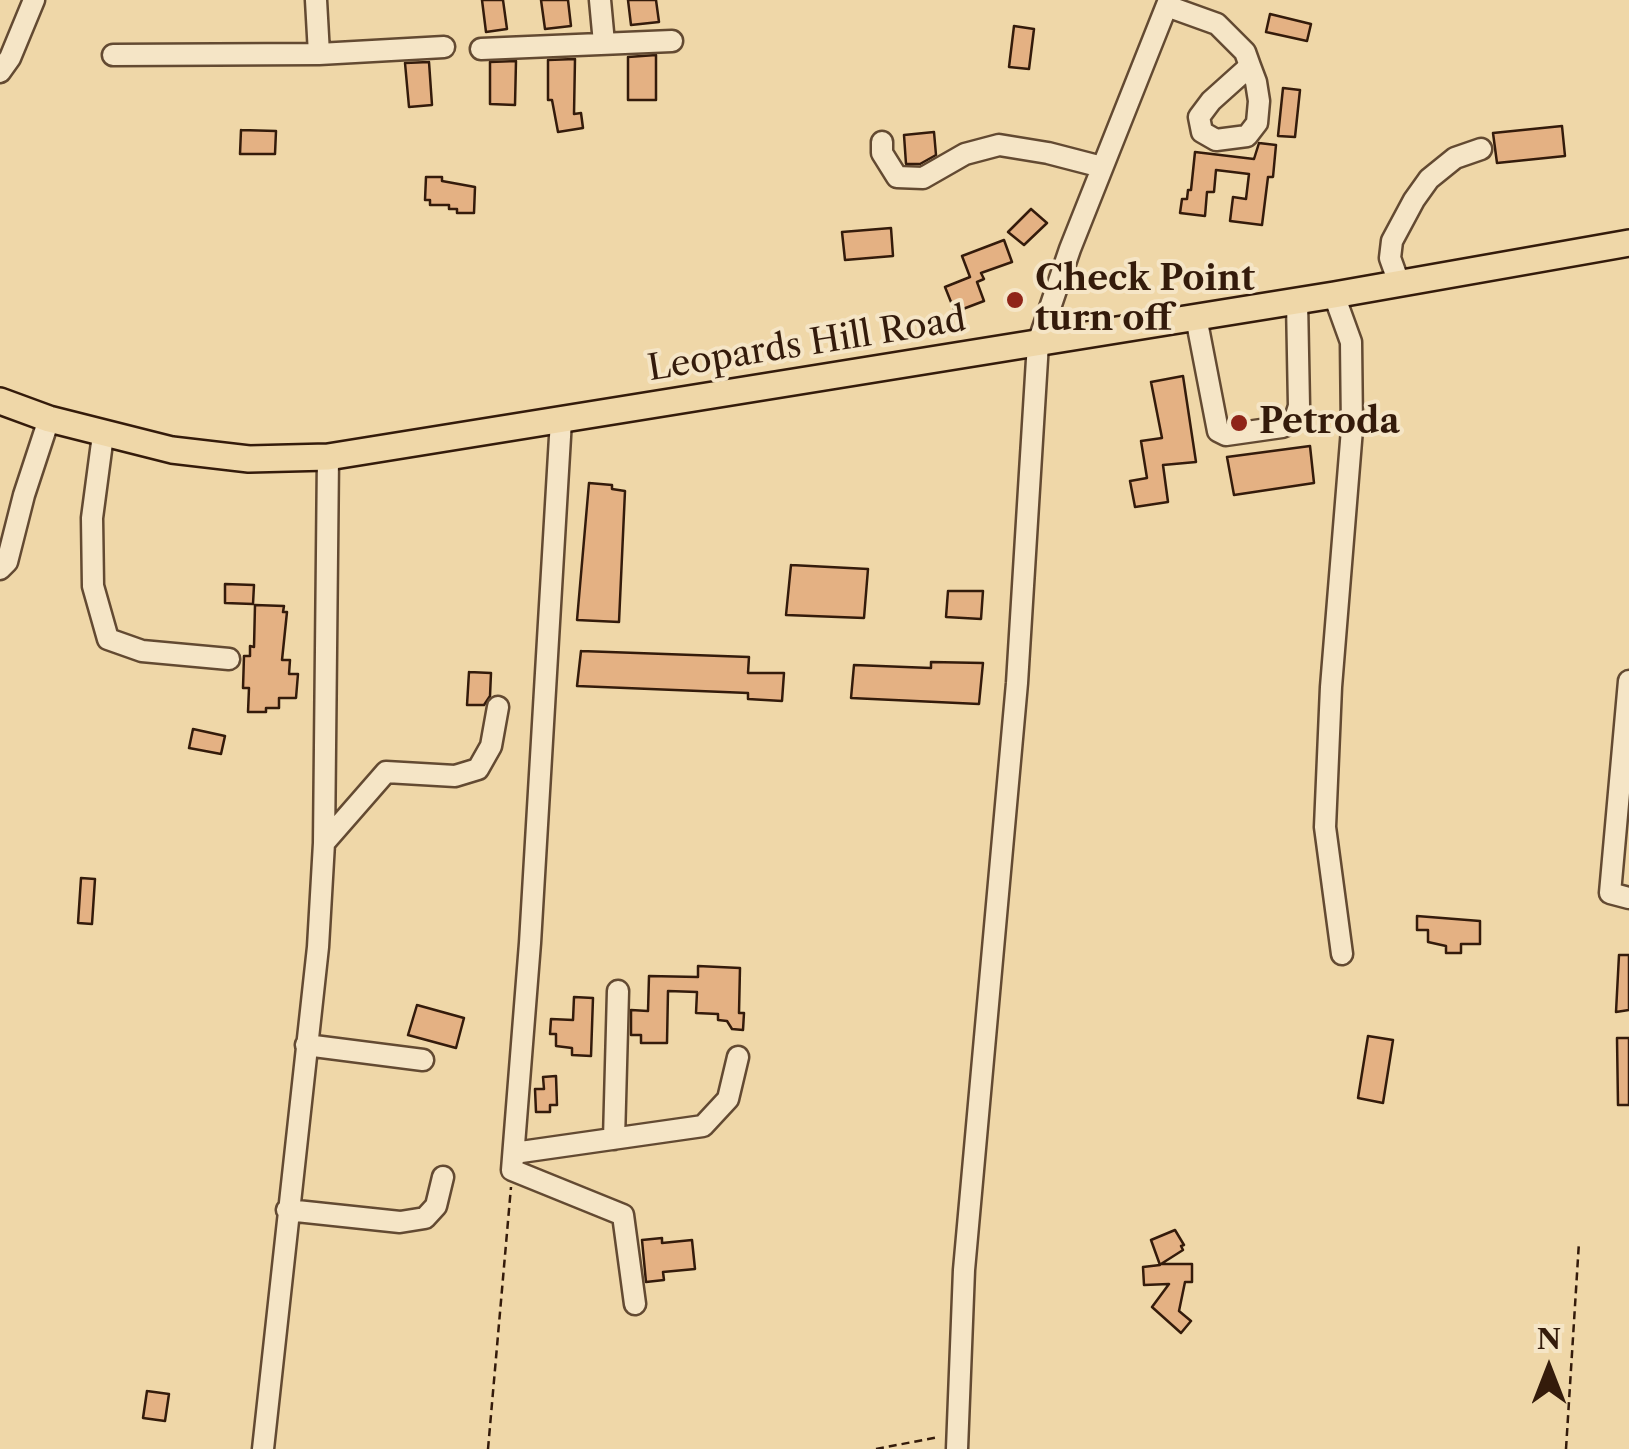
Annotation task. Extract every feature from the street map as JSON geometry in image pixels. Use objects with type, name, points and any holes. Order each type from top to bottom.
[{"type":"main road","name":"Leopards Hill Road","points":[[0,401],[103,435],[172,450],[249,459],[328,457],[1334,295],[1629,243]]},
{"type":"street","points":[[0,72],[10,58],[34,0]]},
{"type":"street","points":[[316,0],[319,54]]},
{"type":"street","points":[[600,0],[604,42]]},
{"type":"street","points":[[957,1441],[964,1270],[1017,683],[1038,343],[1102,167],[1168,3],[1217,24],[1245,52],[1250,66]]},
{"type":"street","points":[[481,49],[672,40]]},
{"type":"street","points":[[113,55],[319,54],[444,47]]},
{"type":"street","points":[[882,142],[882,152],[897,177],[923,178],[965,154],[1000,145],[1048,152],[1102,167]]},
{"type":"street","points":[[1399,283],[1390,258],[1392,240],[1414,200],[1429,179],[1455,158],[1481,150]]},
{"type":"street","points":[[1334,295],[1351,342],[1352,429],[1331,687],[1325,827],[1342,954]]},
{"type":"street","points":[[1196,316],[1218,431],[1226,435],[1282,427],[1294,422],[1299,406],[1297,300]]},
{"type":"street","points":[[0,569],[7,562],[49,419]]},
{"type":"street","points":[[513,1162],[561,420]]},
{"type":"street","points":[[103,435],[92,518],[93,586],[108,638],[142,651],[229,659]]},
{"type":"street","points":[[263,1449],[318,946],[324,843],[328,457]]},
{"type":"street","points":[[1620,896],[1629,680]]},
{"type":"street","points":[[324,843],[386,772],[456,776],[478,768],[491,746],[498,708]]},
{"type":"street","points":[[614,1139],[618,991]]},
{"type":"street","points":[[306,1046],[424,1060]]},
{"type":"street","points":[[513,1162],[614,1139],[702,1126],[728,1100],[738,1057]]},
{"type":"street","points":[[513,1162],[623,1215],[635,1304]]},
{"type":"street","points":[[287,1210],[400,1222],[425,1218],[436,1206],[442,1178]]},
{"type":"path","points":[[488,1449],[513,1162]]},
{"type":"path","points":[[1566,1449],[1579,1242]]},
{"type":"path","points":[[876,1449],[957,1441]]},
{"type":"building","points":[[482,0],[503,0],[507,29],[486,32]]},
{"type":"building","points":[[541,0],[568,0],[571,26],[545,29]]},
{"type":"building","points":[[628,0],[656,0],[659,22],[631,25]]},
{"type":"building","points":[[1270,14],[1311,24],[1307,41],[1266,32]]},
{"type":"building","points":[[1014,26],[1034,29],[1029,69],[1009,67]]},
{"type":"building","points":[[656,55],[656,100],[628,100],[628,57]]},
{"type":"building","points":[[575,59],[574,114],[581,113],[583,128],[558,132],[552,100],[548,100],[548,60]]},
{"type":"building","points":[[516,61],[515,105],[490,104],[490,62]]},
{"type":"building","points":[[429,62],[432,105],[409,107],[405,63]]},
{"type":"building","points":[[1283,88],[1300,90],[1295,137],[1278,136]]},
{"type":"building","points":[[1562,126],[1565,156],[1497,163],[1493,133]]},
{"type":"building","points":[[241,130],[276,131],[275,154],[240,154]]},
{"type":"building","points":[[934,132],[936,155],[920,164],[906,164],[904,135]]},
{"type":"building","points":[[1259,143],[1276,145],[1262,225],[1230,221],[1233,197],[1246,199],[1249,174],[1216,170],[1214,192],[1207,192],[1205,216],[1180,213],[1182,199],[1187,199],[1191,190],[1195,152],[1254,159]]},
{"type":"building","points":[[426,177],[442,177],[442,181],[475,187],[474,213],[457,213],[449,205],[430,205],[430,200],[425,200]]},
{"type":"building","points":[[1031,209],[1047,223],[1024,245],[1008,232]]},
{"type":"building","points":[[891,228],[893,256],[845,260],[842,232]]},
{"type":"building","points":[[1004,240],[1012,262],[981,273],[984,279],[977,282],[984,301],[955,312],[945,287],[970,277],[962,256]]},
{"type":"building","points":[[1183,376],[1196,462],[1163,465],[1168,502],[1135,507],[1130,481],[1147,478],[1141,441],[1162,438],[1151,382]]},
{"type":"building","points":[[1310,446],[1314,483],[1234,495],[1227,457]]},
{"type":"building","points":[[589,483],[612,485],[612,489],[625,491],[619,622],[577,620]]},
{"type":"building","points":[[791,565],[868,569],[864,618],[786,615]]},
{"type":"building","points":[[225,584],[254,585],[253,604],[225,603]]},
{"type":"building","points":[[948,591],[983,591],[981,619],[946,617]]},
{"type":"building","points":[[255,605],[284,606],[283,612],[287,612],[282,660],[290,660],[289,674],[298,674],[296,698],[279,698],[279,708],[266,708],[266,712],[248,712],[249,688],[243,688],[244,656],[250,656],[250,646],[254,647]]},
{"type":"building","points":[[581,651],[749,657],[748,673],[784,673],[782,701],[748,699],[748,693],[577,686]]},
{"type":"building","points":[[931,662],[983,663],[979,704],[851,698],[854,665],[931,668]]},
{"type":"building","points":[[469,672],[491,673],[490,696],[484,705],[467,705]]},
{"type":"building","points":[[193,729],[225,736],[221,754],[189,748]]},
{"type":"building","points":[[81,878],[95,879],[92,924],[78,923]]},
{"type":"building","points":[[1417,916],[1480,921],[1480,944],[1461,944],[1461,953],[1446,953],[1446,946],[1428,942],[1428,930],[1417,930]]},
{"type":"building","points":[[1619,955],[1629,955],[1629,1010],[1616,1012]]},
{"type":"building","points":[[698,966],[740,968],[739,1013],[744,1013],[743,1030],[732,1029],[727,1021],[718,1020],[718,1014],[696,1013],[697,992],[668,991],[667,1043],[641,1043],[641,1035],[631,1035],[631,1010],[648,1011],[649,976],[698,977]]},
{"type":"building","points":[[574,997],[593,998],[591,1056],[572,1055],[572,1048],[556,1046],[556,1034],[550,1034],[551,1019],[573,1020]]},
{"type":"building","points":[[417,1005],[464,1018],[456,1048],[408,1035]]},
{"type":"building","points":[[1368,1036],[1393,1040],[1383,1103],[1358,1098]]},
{"type":"building","points":[[1617,1038],[1629,1038],[1629,1105],[1618,1105]]},
{"type":"building","points":[[556,1076],[557,1105],[550,1105],[550,1112],[536,1112],[535,1089],[544,1089],[543,1077]]},
{"type":"building","points":[[1175,1230],[1183,1250],[1161,1264],[1192,1264],[1192,1282],[1185,1282],[1179,1311],[1191,1321],[1181,1333],[1152,1307],[1169,1284],[1144,1285],[1143,1267],[1160,1265],[1151,1240]]},
{"type":"building","points":[[662,1238],[662,1243],[692,1240],[695,1269],[663,1272],[664,1280],[646,1282],[642,1240]]},
{"type":"building","points":[[147,1391],[169,1394],[165,1421],[143,1418]]},
{"type":"place","name":"Check Point turn off","points":[[1015,300]]},
{"type":"place","name":"Petroda","points":[[1239,423]]}]
